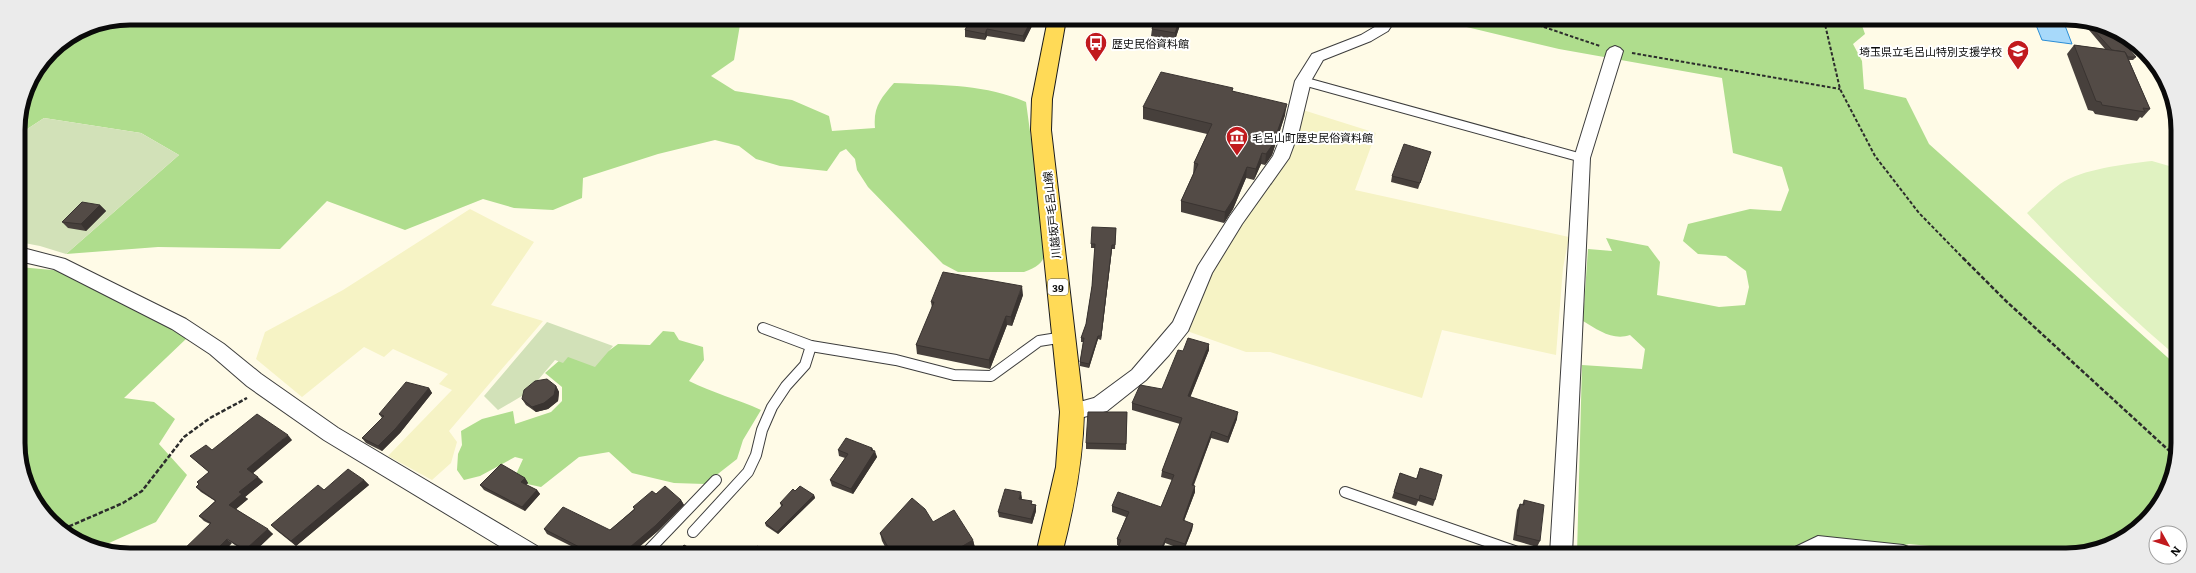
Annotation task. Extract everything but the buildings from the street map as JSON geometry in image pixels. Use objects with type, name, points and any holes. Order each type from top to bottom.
[{"type":"main road","name":"川越坂戸毛呂山線","points":[[1051,548],[1065,493],[1072,444],[1072,412],[1041,130],[1042,99],[1056,25]]},
{"type":"street","points":[[1072,412],[1100,405],[1139,375],[1181,326],[1204,271],[1236,220],[1281,158],[1291,131],[1304,81],[1317,57],[1326,52],[1366,38],[1383,28],[1385,25]]},
{"type":"street","points":[[1562,548],[1582,158],[1615,51]]},
{"type":"street","points":[[25,256],[59,264],[163,314],[217,349],[265,388],[337,438],[514,548]]},
{"type":"street","points":[[1814,548],[1818,546],[1837,548]]},
{"type":"lane","points":[[1304,81],[1582,158]]},
{"type":"lane","points":[[763,328],[811,346],[896,360],[954,375],[991,376],[1039,341],[1064,337]]},
{"type":"lane","points":[[693,532],[748,472],[756,455],[762,430],[772,407],[786,386],[806,365],[811,346]]},
{"type":"lane","points":[[651,548],[716,480]]},
{"type":"lane","points":[[1345,492],[1506,548]]},
{"type":"path","points":[[1538,25],[1615,51],[1840,89]]},
{"type":"path","points":[[1825,25],[1840,89],[1875,156],[1929,225],[2006,301],[2171,452]]},
{"type":"path","points":[[68,527],[121,506],[143,490],[158,473],[176,446],[191,430],[265,388]]},
{"type":"shaded area","points":[[1303,110],[1376,133],[1355,190],[1569,237],[1563,268],[1556,355],[1442,330],[1422,398],[1270,352],[1246,352],[1187,331],[1208,281]]},
{"type":"shaded area","points":[[470,209],[534,242],[491,305],[543,321],[449,431],[457,442],[451,463],[432,480],[388,456],[452,390],[439,384],[448,374],[393,349],[384,357],[364,347],[302,397],[256,359],[265,332],[343,290]]},
{"type":"green space","points":[[123,25],[740,25],[734,60],[711,76],[735,91],[792,100],[829,116],[832,131],[875,128],[875,114],[879,103],[894,83],[962,86],[1011,96],[1026,102],[1031,139],[1037,156],[1047,246],[1043,260],[1034,268],[1024,272],[958,272],[943,264],[868,187],[857,170],[855,159],[846,149],[840,152],[827,171],[780,166],[756,159],[739,146],[715,140],[658,154],[583,178],[582,198],[553,210],[514,208],[483,199],[405,230],[327,201],[280,249],[158,247],[66,254],[179,155],[141,133],[44,118],[25,130],[27,109],[33,90],[39,77],[47,66],[61,51],[77,39],[109,27]]},
{"type":"green space","points":[[1458,25],[1862,25],[1865,34],[1853,44],[1862,61],[1864,89],[1906,98],[1929,144],[2171,361],[2171,450],[2169,464],[2163,483],[2153,502],[2135,522],[2119,534],[2087,546],[2073,548],[1950,548],[1909,544],[1893,548],[1577,548],[1582,365],[1642,369],[1645,349],[1630,335],[1618,337],[1612,336],[1583,321],[1588,249],[1612,251],[1606,238],[1648,246],[1660,262],[1657,295],[1719,307],[1745,305],[1749,287],[1746,271],[1726,256],[1698,254],[1683,241],[1688,224],[1750,209],[1781,211],[1789,190],[1782,167],[1733,153],[1722,78],[1559,49]]},
{"type":"green space","points":[[44,118],[141,133],[179,155],[66,254],[25,243],[25,130]]},
{"type":"green space","points":[[2152,161],[2171,167],[2171,352],[2099,286],[2027,213],[2056,187],[2069,179],[2080,174],[2104,168]]},
{"type":"green space","points":[[25,268],[63,271],[138,308],[187,338],[124,398],[154,402],[175,419],[159,444],[187,475],[156,522],[109,543],[93,541],[77,534],[56,517],[39,496],[27,464],[25,450]]},
{"type":"green space","points":[[547,322],[613,346],[595,367],[568,357],[563,363],[555,360],[527,393],[498,410],[484,396]]},
{"type":"green space","points":[[663,331],[674,332],[679,340],[703,347],[704,360],[689,381],[761,410],[743,440],[737,459],[705,484],[674,483],[632,473],[609,452],[579,457],[541,487],[513,481],[523,459],[515,457],[480,476],[464,480],[457,470],[458,454],[462,445],[461,431],[482,419],[513,411],[515,424],[551,412],[562,401],[562,387],[545,373],[568,353],[592,363],[618,344],[650,345]]},
{"type":"water","points":[[2036,25],[2065,25],[2072,44],[2042,40]]},
{"type":"place","name":"歴史民俗資料館","points":[[1096,62]]},
{"type":"place","name":"埼玉県立毛呂山特別支援学校","points":[[2018,70]]},
{"type":"place","name":"毛呂山町歴史民俗資料館","points":[[1237,156]]}]
